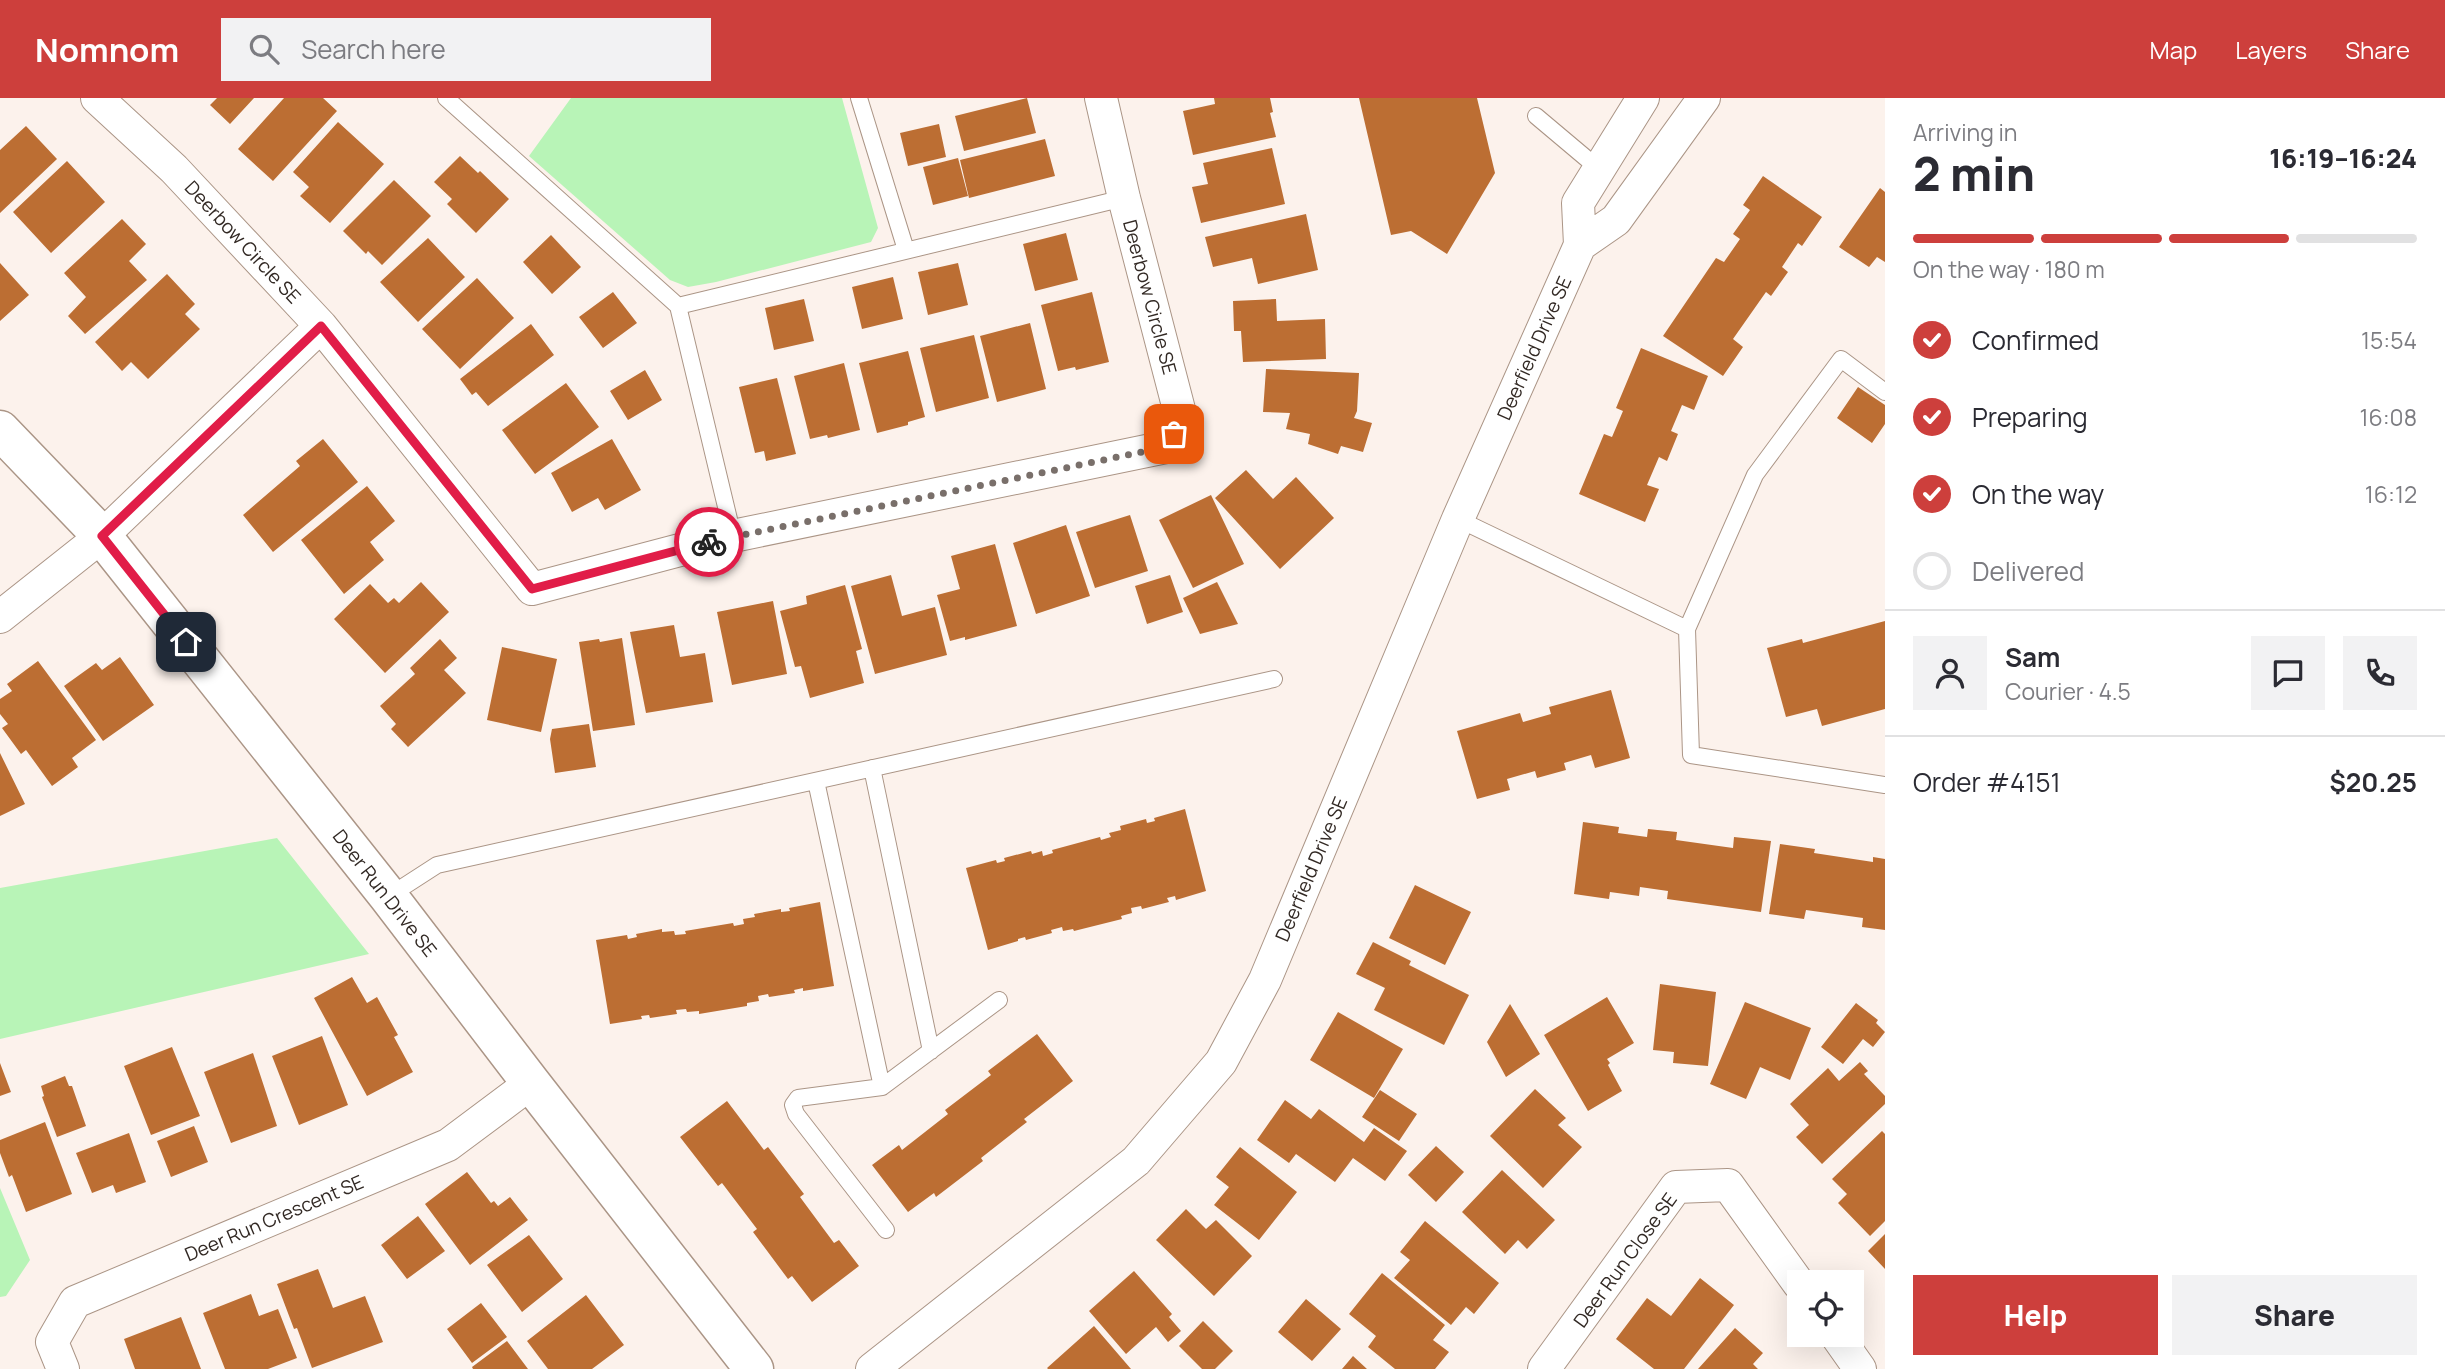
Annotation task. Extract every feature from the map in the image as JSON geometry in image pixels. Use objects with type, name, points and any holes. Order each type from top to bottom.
[{"type":"street","name":"Deerbow Circle SE","points":[[97,98],[174,169],[321,326],[532,589],[733,536],[1166,447],[1182,421],[1101,98]]},
{"type":"street","name":"Deerfield Drive SE","points":[[872,1369],[1136,1161],[1221,1062],[1265,980],[1458,519],[1580,245],[1578,203],[1643,98]]},
{"type":"street","points":[[1580,245],[1616,220],[1704,98]]},
{"type":"street","points":[[0,617],[102,536],[321,326]]},
{"type":"street","name":"Deer Run Drive SE","points":[[0,430],[102,536],[388,896],[754,1369]]},
{"type":"street","name":"Deer Run Crescent SE","points":[[63,1369],[52,1342],[75,1302],[448,1145],[531,1083]]},
{"type":"street","name":"Deer Run Close SE","points":[[1544,1369],[1676,1187],[1728,1185],[1789,1270]]},
{"type":"street","points":[[1844,1347],[1860,1369]]},
{"type":"lane","points":[[446,98],[678,306],[733,536]]},
{"type":"lane","points":[[859,98],[906,250]]},
{"type":"lane","points":[[1536,116],[1599,169]]},
{"type":"lane","points":[[678,306],[1124,198]]},
{"type":"lane","points":[[1885,392],[1841,359],[1755,475],[1687,629],[1691,755],[1885,785]]},
{"type":"lane","points":[[1458,519],[1687,629]]},
{"type":"lane","points":[[388,896],[437,865],[1274,679]]},
{"type":"lane","points":[[872,768],[931,1051]]},
{"type":"lane","points":[[816,781],[882,1087]]},
{"type":"lane","points":[[886,1230],[796,1114],[793,1105],[798,1098],[882,1087],[999,1000]]},
{"type":"green space","points":[[571,98],[842,98],[878,228],[871,242],[716,282],[688,287],[670,280],[529,156]]},
{"type":"green space","points":[[277,838],[369,954],[0,1039],[0,888]]},
{"type":"green space","points":[[0,1188],[30,1260],[6,1296],[0,1297]]},
{"type":"building","points":[[217,98],[254,98],[230,124],[210,105]]},
{"type":"building","points":[[284,98],[323,98],[337,111],[273,181],[238,149]]},
{"type":"building","points":[[1027,98],[1036,133],[964,151],[955,116]]},
{"type":"building","points":[[1214,98],[1270,98],[1273,112],[1270,113],[1276,137],[1193,155],[1183,111],[1215,104]]},
{"type":"building","points":[[1359,98],[1477,98],[1495,173],[1447,254],[1411,231],[1391,235]]},
{"type":"building","points":[[338,122],[384,164],[330,223],[300,196],[309,187],[293,172]]},
{"type":"building","points":[[939,124],[946,157],[908,166],[900,133]]},
{"type":"building","points":[[26,126],[57,159],[0,213],[0,150]]},
{"type":"building","points":[[1045,139],[1055,176],[969,198],[960,160]]},
{"type":"building","points":[[1272,148],[1285,204],[1201,223],[1192,187],[1208,184],[1203,163]]},
{"type":"building","points":[[460,156],[509,199],[476,233],[447,204],[452,199],[434,182]]},
{"type":"building","points":[[958,158],[968,196],[933,205],[923,167]]},
{"type":"building","points":[[67,161],[105,202],[51,253],[13,212]]},
{"type":"building","points":[[1763,176],[1822,217],[1802,246],[1798,243],[1782,267],[1788,272],[1771,296],[1766,292],[1733,339],[1743,347],[1723,376],[1663,336],[1716,258],[1724,262],[1740,239],[1733,234],[1750,210],[1743,205]]},
{"type":"building","points":[[394,180],[431,216],[382,265],[368,251],[366,254],[343,231]]},
{"type":"building","points":[[1880,188],[1885,192],[1885,262],[1877,257],[1869,267],[1839,247]]},
{"type":"building","points":[[1306,214],[1318,270],[1258,284],[1252,258],[1213,267],[1205,237]]},
{"type":"building","points":[[122,219],[146,244],[129,261],[147,280],[85,334],[68,316],[86,297],[64,273]]},
{"type":"building","points":[[1066,233],[1078,280],[1035,291],[1023,244]]},
{"type":"building","points":[[551,235],[581,267],[552,294],[523,262]]},
{"type":"building","points":[[428,238],[465,277],[418,322],[380,282]]},
{"type":"building","points":[[0,263],[29,295],[0,321]]},
{"type":"building","points":[[958,263],[968,305],[928,315],[918,272]]},
{"type":"building","points":[[167,274],[195,304],[185,314],[200,329],[148,379],[131,362],[122,371],[95,342]]},
{"type":"building","points":[[893,277],[903,319],[862,329],[852,287]]},
{"type":"building","points":[[477,278],[514,318],[460,369],[422,329]]},
{"type":"building","points":[[613,292],[637,323],[603,348],[579,317]]},
{"type":"building","points":[[1092,292],[1109,362],[1076,370],[1075,367],[1058,371],[1041,305]]},
{"type":"building","points":[[804,299],[814,341],[774,350],[765,308]]},
{"type":"building","points":[[1276,299],[1277,321],[1325,319],[1326,359],[1243,362],[1241,331],[1234,331],[1233,301]]},
{"type":"building","points":[[1030,323],[1046,389],[997,402],[980,336]]},
{"type":"building","points":[[531,324],[554,355],[488,406],[476,392],[472,395],[460,379]]},
{"type":"building","points":[[974,335],[989,398],[936,412],[920,348]]},
{"type":"building","points":[[1641,348],[1708,376],[1694,410],[1682,405],[1671,431],[1678,434],[1667,461],[1659,457],[1647,485],[1659,489],[1645,522],[1579,494],[1604,434],[1612,437],[1623,411],[1616,408]]},
{"type":"building","points":[[908,351],[925,417],[908,422],[908,425],[877,433],[859,363]]},
{"type":"building","points":[[844,363],[860,430],[828,438],[827,435],[810,439],[794,376]]},
{"type":"building","points":[[1266,369],[1359,373],[1357,411],[1354,418],[1372,423],[1363,452],[1341,446],[1338,454],[1308,444],[1310,434],[1286,429],[1290,413],[1263,412]]},
{"type":"building","points":[[645,370],[662,400],[628,420],[610,391]]},
{"type":"building","points":[[777,378],[796,454],[766,461],[764,451],[755,453],[739,387]]},
{"type":"building","points":[[566,383],[599,427],[535,474],[502,430]]},
{"type":"building","points":[[1858,387],[1885,405],[1885,424],[1872,443],[1837,418]]},
{"type":"building","points":[[323,439],[358,482],[273,552],[243,515],[300,466],[296,461]]},
{"type":"building","points":[[612,439],[641,490],[605,510],[598,498],[572,512],[551,473]]},
{"type":"building","points":[[1246,470],[1273,499],[1296,477],[1334,518],[1280,569],[1215,498]]},
{"type":"building","points":[[367,486],[395,521],[370,542],[384,560],[344,594],[301,540]]},
{"type":"building","points":[[1211,495],[1244,564],[1193,588],[1159,520]]},
{"type":"building","points":[[1130,515],[1148,571],[1095,588],[1076,532]]},
{"type":"building","points":[[1066,525],[1090,596],[1036,614],[1013,543]]},
{"type":"building","points":[[995,544],[1017,626],[965,640],[965,637],[950,641],[937,595],[960,589],[951,556]]},
{"type":"building","points":[[891,575],[902,616],[935,607],[947,655],[875,674],[851,586]]},
{"type":"building","points":[[1170,575],[1183,612],[1147,624],[1135,586]]},
{"type":"building","points":[[421,582],[449,612],[385,673],[334,619],[370,584],[388,603],[394,598],[399,603]]},
{"type":"building","points":[[1217,582],[1238,624],[1200,634],[1183,598]]},
{"type":"building","points":[[845,585],[862,649],[856,651],[864,683],[810,698],[801,666],[795,667],[780,611],[807,604],[806,596]]},
{"type":"building","points":[[773,601],[787,674],[732,685],[717,612]]},
{"type":"building","points":[[1885,621],[1885,709],[1822,726],[1817,709],[1786,717],[1767,648],[1802,639],[1803,643]]},
{"type":"building","points":[[674,625],[680,657],[705,653],[713,702],[646,713],[630,632]]},
{"type":"building","points":[[622,638],[635,725],[593,731],[579,642]]},
{"type":"building","points":[[440,639],[457,658],[444,670],[466,693],[408,747],[391,729],[396,724],[380,706],[415,674],[410,668]]},
{"type":"building","points":[[502,647],[557,659],[541,732],[487,720]]},
{"type":"building","points":[[120,657],[154,705],[103,741],[64,686],[96,663],[102,670]]},
{"type":"building","points":[[38,661],[96,740],[72,758],[78,767],[52,786],[26,750],[21,754],[2,728],[8,724],[0,714],[0,699],[12,691],[7,684]]},
{"type":"building","points":[[1611,690],[1630,758],[1595,768],[1591,755],[1564,763],[1566,770],[1537,778],[1535,771],[1507,779],[1510,790],[1477,799],[1457,731],[1520,713],[1523,722],[1551,714],[1549,707]]},
{"type":"building","points":[[589,724],[596,767],[555,773],[550,739],[552,729]]},
{"type":"building","points":[[0,753],[25,804],[0,816]]},
{"type":"building","points":[[1185,809],[1206,891],[1176,900],[1175,896],[1167,898],[1169,902],[1142,909],[1141,906],[1131,908],[1132,913],[1121,916],[1122,919],[1074,931],[1063,931],[1062,927],[1051,930],[1052,933],[1026,940],[1025,937],[988,950],[966,868],[996,860],[997,863],[1005,861],[1004,858],[1031,851],[1032,854],[1042,851],[1043,856],[1053,853],[1052,850],[1100,837],[1101,840],[1111,837],[1109,833],[1121,830],[1120,826],[1146,819],[1147,823],[1155,821],[1154,818]]},
{"type":"building","points":[[1583,822],[1619,827],[1618,833],[1647,837],[1648,829],[1677,832],[1676,840],[1733,848],[1734,837],[1771,841],[1761,912],[1667,899],[1668,891],[1640,887],[1639,896],[1610,892],[1609,899],[1574,894]]},
{"type":"building","points":[[1780,844],[1815,849],[1814,853],[1873,862],[1873,857],[1885,859],[1885,930],[1862,927],[1863,918],[1806,910],[1804,919],[1769,914]]},
{"type":"building","points":[[1415,885],[1471,912],[1445,965],[1389,938]]},
{"type":"building","points":[[820,902],[834,986],[803,991],[803,988],[794,990],[795,993],[769,997],[768,994],[758,996],[759,1001],[747,1003],[747,1006],[699,1014],[699,1011],[676,1010],[677,1014],[650,1018],[649,1015],[641,1016],[642,1019],[610,1024],[596,940],[627,935],[628,939],[637,937],[636,934],[662,929],[662,932],[674,931],[675,935],[733,923],[734,926],[744,924],[743,919],[755,917],[754,914],[781,909],[781,912],[790,911],[789,908]]},
{"type":"building","points":[[1373,942],[1411,961],[1409,965],[1469,995],[1444,1045],[1374,1010],[1385,988],[1356,974]]},
{"type":"building","points":[[352,977],[367,1003],[377,997],[398,1035],[394,1037],[413,1072],[367,1096],[314,998]]},
{"type":"building","points":[[1660,984],[1716,992],[1708,1066],[1673,1063],[1674,1052],[1653,1050]]},
{"type":"building","points":[[1607,997],[1634,1043],[1607,1059],[1622,1091],[1588,1111],[1544,1035]]},
{"type":"building","points":[[1745,1002],[1811,1028],[1790,1080],[1760,1067],[1746,1099],[1710,1084]]},
{"type":"building","points":[[1856,1003],[1878,1020],[1876,1023],[1885,1032],[1873,1047],[1863,1039],[1843,1064],[1821,1047]]},
{"type":"building","points":[[1510,1004],[1540,1054],[1506,1077],[1487,1042]]},
{"type":"building","points":[[1338,1012],[1403,1049],[1374,1098],[1310,1060]]},
{"type":"building","points":[[1037,1034],[1073,1081],[1024,1119],[1027,1122],[981,1158],[983,1161],[936,1197],[934,1193],[908,1212],[872,1165],[899,1145],[902,1150],[948,1114],[945,1110],[991,1075],[988,1071]]},
{"type":"building","points":[[322,1036],[348,1105],[299,1125],[272,1056]]},
{"type":"building","points":[[172,1047],[200,1116],[151,1135],[124,1066]]},
{"type":"building","points":[[253,1053],[277,1126],[231,1143],[204,1072]]},
{"type":"building","points":[[1860,1062],[1868,1071],[1864,1074],[1885,1096],[1885,1104],[1822,1164],[1796,1137],[1809,1125],[1790,1104],[1828,1068],[1839,1081]]},
{"type":"building","points":[[0,1063],[11,1092],[0,1096]]},
{"type":"building","points":[[65,1076],[69,1086],[72,1086],[86,1126],[57,1137],[42,1097],[41,1086]]},
{"type":"building","points":[[1535,1089],[1566,1118],[1558,1125],[1582,1147],[1543,1188],[1490,1136]]},
{"type":"building","points":[[1380,1090],[1417,1114],[1399,1141],[1362,1117]]},
{"type":"building","points":[[1285,1100],[1311,1119],[1319,1109],[1364,1142],[1374,1128],[1407,1151],[1385,1181],[1353,1158],[1335,1182],[1296,1154],[1289,1163],[1257,1140]]},
{"type":"building","points":[[727,1101],[764,1150],[768,1147],[804,1194],[800,1197],[834,1243],[839,1240],[859,1266],[812,1302],[792,1276],[788,1279],[753,1232],[757,1229],[722,1183],[718,1186],[680,1137]]},
{"type":"building","points":[[45,1122],[72,1194],[26,1212],[12,1175],[9,1177],[0,1153],[0,1140]]},
{"type":"building","points":[[194,1126],[208,1162],[171,1177],[157,1141]]},
{"type":"building","points":[[1882,1131],[1885,1134],[1885,1221],[1870,1236],[1838,1203],[1847,1194],[1832,1179]]},
{"type":"building","points":[[129,1133],[146,1182],[116,1193],[113,1185],[92,1193],[76,1153]]},
{"type":"building","points":[[1436,1146],[1464,1172],[1436,1202],[1408,1175]]},
{"type":"building","points":[[1240,1147],[1297,1192],[1259,1240],[1214,1205],[1229,1187],[1216,1177]]},
{"type":"building","points":[[1502,1170],[1555,1220],[1527,1249],[1518,1240],[1505,1254],[1462,1212]]},
{"type":"building","points":[[467,1172],[491,1203],[494,1201],[498,1206],[510,1197],[528,1220],[470,1265],[425,1204]]},
{"type":"building","points":[[1186,1209],[1206,1229],[1216,1220],[1252,1256],[1214,1296],[1156,1240]]},
{"type":"building","points":[[418,1216],[445,1251],[407,1279],[381,1245]]},
{"type":"building","points":[[1425,1221],[1499,1283],[1474,1314],[1466,1307],[1451,1325],[1394,1278],[1410,1260],[1400,1252]]},
{"type":"building","points":[[1885,1234],[1885,1269],[1868,1251]]},
{"type":"building","points":[[529,1235],[563,1279],[522,1312],[487,1265]]},
{"type":"building","points":[[318,1269],[333,1308],[365,1296],[383,1342],[312,1368],[277,1284]]},
{"type":"building","points":[[1134,1271],[1172,1314],[1169,1317],[1181,1331],[1168,1342],[1156,1327],[1126,1354],[1089,1311]]},
{"type":"building","points":[[1382,1273],[1445,1325],[1433,1340],[1449,1352],[1435,1369],[1395,1369],[1368,1347],[1376,1336],[1349,1314]]},
{"type":"building","points":[[1700,1278],[1734,1305],[1684,1369],[1654,1369],[1616,1339],[1647,1298],[1671,1316]]},
{"type":"building","points":[[251,1294],[259,1316],[278,1309],[297,1358],[268,1369],[225,1369],[203,1313]]},
{"type":"building","points":[[586,1295],[624,1345],[592,1369],[548,1369],[527,1341]]},
{"type":"building","points":[[1306,1299],[1341,1329],[1312,1361],[1278,1332]]},
{"type":"building","points":[[481,1303],[507,1337],[472,1363],[447,1329]]},
{"type":"building","points":[[181,1317],[201,1369],[135,1369],[124,1339]]},
{"type":"building","points":[[1203,1321],[1233,1351],[1215,1369],[1202,1369],[1179,1346]]},
{"type":"building","points":[[1094,1326],[1131,1369],[1047,1368]]},
{"type":"building","points":[[1735,1328],[1763,1353],[1753,1364],[1758,1369],[1698,1369]]},
{"type":"building","points":[[507,1341],[528,1369],[473,1369],[472,1367]]},
{"type":"building","points":[[1353,1356],[1367,1369],[1342,1369]]},
{"type":"way so far","points":[[709,542],[1166,447],[1174,434]]},
{"type":"route","points":[[186,642],[102,536],[321,326],[532,589],[709,542]]}]
